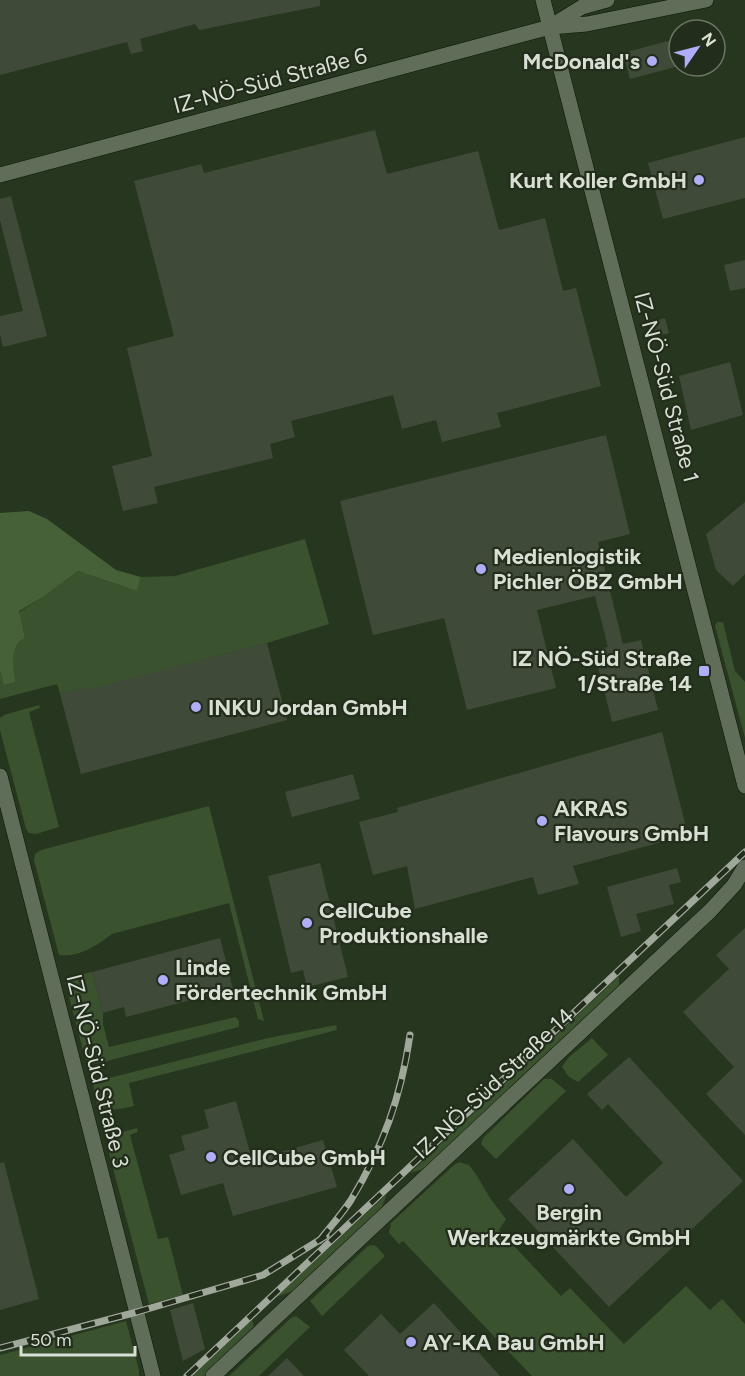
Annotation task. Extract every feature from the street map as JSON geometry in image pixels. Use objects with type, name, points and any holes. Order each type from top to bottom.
[{"type":"street","name":"IZ-NÖ-Süd Straße 1","points":[[543,0],[745,786]]},
{"type":"street","name":"IZ-NÖ-Süd Straße 6","points":[[550,27],[582,7],[607,0]]},
{"type":"street","name":"IZ-NÖ-Süd Straße 6","points":[[0,175],[550,27],[587,24],[706,0]]},
{"type":"street","name":"IZ-NÖ-Süd Straße 3","points":[[0,776],[153,1376]]},
{"type":"street","name":"IZ-NÖ-Süd Straße 14","points":[[213,1376],[710,911],[735,885],[745,867]]},
{"type":"shaded area","points":[[0,0],[745,0],[745,1376],[0,1376]]},
{"type":"shaded area","points":[[29,511],[47,519],[116,570],[141,577],[137,591],[78,571],[43,597],[19,611],[25,638],[16,646],[14,652],[15,682],[4,685],[0,671],[0,513]]},
{"type":"shaded area","points":[[305,539],[329,624],[267,643],[104,686],[100,739],[86,688],[60,694],[57,684],[0,699],[0,671],[4,684],[13,653],[25,638],[19,612],[78,571],[137,591],[141,577],[175,576]]},
{"type":"shaded area","points":[[717,622],[723,622],[735,671],[745,682],[745,738],[715,626]]},
{"type":"shaded area","points":[[39,705],[40,708],[29,712],[59,827],[36,834],[29,833],[26,829],[0,730],[0,718]]},
{"type":"shaded area","points":[[209,806],[264,1021],[258,1019],[229,903],[112,934],[80,953],[59,955],[34,860],[35,854],[41,850]]},
{"type":"shaded area","points":[[92,972],[109,1047],[236,1017],[239,1027],[95,1064],[88,1063],[65,982],[70,977]]},
{"type":"shaded area","points":[[619,976],[619,986],[424,1169],[410,1173]]},
{"type":"shaded area","points":[[336,1025],[337,1030],[129,1083],[134,1106],[105,1109],[96,1101],[94,1084],[97,1081],[268,1038]]},
{"type":"shaded area","points":[[592,1038],[608,1055],[578,1082],[569,1077],[562,1067],[568,1058]]},
{"type":"shaded area","points":[[544,1079],[552,1079],[566,1091],[496,1159],[481,1144],[483,1138]]},
{"type":"shaded area","points":[[137,1128],[138,1132],[130,1135],[158,1239],[168,1237],[183,1295],[149,1304],[109,1153],[111,1142],[117,1135]]},
{"type":"shaded area","points":[[459,1162],[469,1165],[506,1219],[499,1230],[561,1296],[570,1288],[624,1344],[686,1286],[710,1310],[722,1299],[745,1324],[745,1376],[532,1376],[403,1241],[399,1244],[389,1233],[391,1223]]},
{"type":"shaded area","points":[[387,1194],[381,1209],[296,1290],[276,1297]]},
{"type":"shaded area","points":[[368,1246],[376,1246],[385,1256],[322,1316],[310,1301]]},
{"type":"shaded area","points":[[296,1316],[310,1327],[259,1376],[229,1376],[291,1318]]},
{"type":"shaded area","points":[[252,1320],[254,1327],[249,1333],[204,1376],[192,1376]]},
{"type":"shaded area","points":[[126,1321],[139,1376],[0,1376],[0,1355]]},
{"type":"building","points":[[0,0],[320,0],[320,6],[199,30],[195,24],[140,39],[143,51],[131,54],[127,42],[0,75]]},
{"type":"building","name":"McDonald's","points":[[667,41],[667,69],[630,79],[623,53]]},
{"type":"building","points":[[375,130],[387,174],[478,151],[499,230],[545,218],[563,291],[576,288],[601,386],[497,413],[501,427],[442,442],[436,420],[402,429],[393,395],[291,421],[295,437],[270,444],[273,458],[154,487],[158,503],[123,511],[112,466],[152,456],[127,348],[174,336],[134,181],[201,164],[204,173]]},
{"type":"building","name":"Kurt Koller GmbH","points":[[745,137],[745,198],[663,219],[648,163]]},
{"type":"building","points":[[11,196],[47,336],[3,347],[0,316],[23,311],[0,220],[0,199]]},
{"type":"building","points":[[745,260],[745,288],[730,291],[724,265]]},
{"type":"building","points":[[665,318],[669,333],[654,337],[650,322]]},
{"type":"building","points":[[730,362],[743,415],[691,430],[679,376]]},
{"type":"building","name":"Medienlogistik Pichler ÖBZ GmbH","points":[[606,435],[630,534],[598,542],[623,644],[641,640],[658,710],[612,722],[594,651],[608,647],[595,596],[537,610],[556,688],[467,710],[444,618],[373,635],[340,501]]},
{"type":"building","points":[[745,502],[745,574],[733,586],[716,570],[706,534]]},
{"type":"building","name":"INKU Jordan GmbH","points":[[267,643],[287,720],[81,774],[60,694],[86,687],[87,690]]},
{"type":"building","name":"AKRAS Flavours GmbH","points":[[662,732],[688,835],[573,866],[579,884],[538,895],[533,877],[415,909],[407,866],[373,875],[359,822],[398,812],[397,808]]},
{"type":"building","points":[[353,774],[360,799],[292,817],[285,792]]},
{"type":"building","name":"CellCube Produktionshalle","points":[[320,863],[348,977],[307,987],[303,970],[291,973],[268,876]]},
{"type":"building","points":[[677,868],[681,882],[669,885],[674,904],[636,914],[641,931],[621,937],[607,887]]},
{"type":"building","points":[[745,928],[745,1135],[706,1094],[734,1067],[683,1012],[729,969],[716,955]]},
{"type":"building","name":"Linde Fördertechnik GmbH","points":[[220,938],[233,989],[126,1017],[124,1007],[103,1013],[92,972]]},
{"type":"building","name":"Bergin Werkzeugmärkte GmbH","points":[[629,1057],[743,1181],[609,1307],[508,1199],[573,1139],[626,1197],[663,1163],[608,1104],[602,1110],[587,1094]]},
{"type":"building","name":"CellCube GmbH","points":[[236,1101],[252,1160],[323,1140],[337,1187],[233,1216],[223,1183],[181,1195],[169,1155],[185,1150],[181,1136],[209,1128],[204,1110]]},
{"type":"building","points":[[4,1162],[39,1299],[0,1310],[0,1163]]},
{"type":"building","points":[[193,1303],[205,1349],[183,1361],[170,1310]]},
{"type":"building","name":"AY-KA Bau GmbH","points":[[434,1303],[500,1376],[369,1376],[344,1350],[381,1314],[400,1334]]},
{"type":"building","points":[[287,1358],[304,1376],[268,1376]]},
{"type":"railway","points":[[187,1376],[745,852]]},
{"type":"railway","points":[[320,1240],[351,1200],[381,1141],[396,1100],[410,1035]]},
{"type":"railway","points":[[0,1348],[137,1312],[263,1275],[326,1236]]},
{"type":"place","name":"McDonald's","points":[[652,61]]},
{"type":"place","name":"Kurt Koller GmbH","points":[[699,180]]},
{"type":"place","name":"Medienlogistik Pichler ÖBZ GmbH","points":[[481,569]]},
{"type":"place","name":"IZ NÖ-Süd Straße 1/Straße 14","points":[[704,671]]},
{"type":"place","name":"INKU Jordan GmbH","points":[[196,707]]},
{"type":"place","name":"AKRAS Flavours GmbH","points":[[542,821]]},
{"type":"place","name":"CellCube Produktionshalle","points":[[307,923]]},
{"type":"place","name":"Linde Fördertechnik GmbH","points":[[163,980]]},
{"type":"place","name":"CellCube GmbH","points":[[211,1157]]},
{"type":"place","name":"Bergin Werkzeugmärkte GmbH","points":[[569,1189]]},
{"type":"place","name":"AY-KA Bau GmbH","points":[[411,1342]]}]
